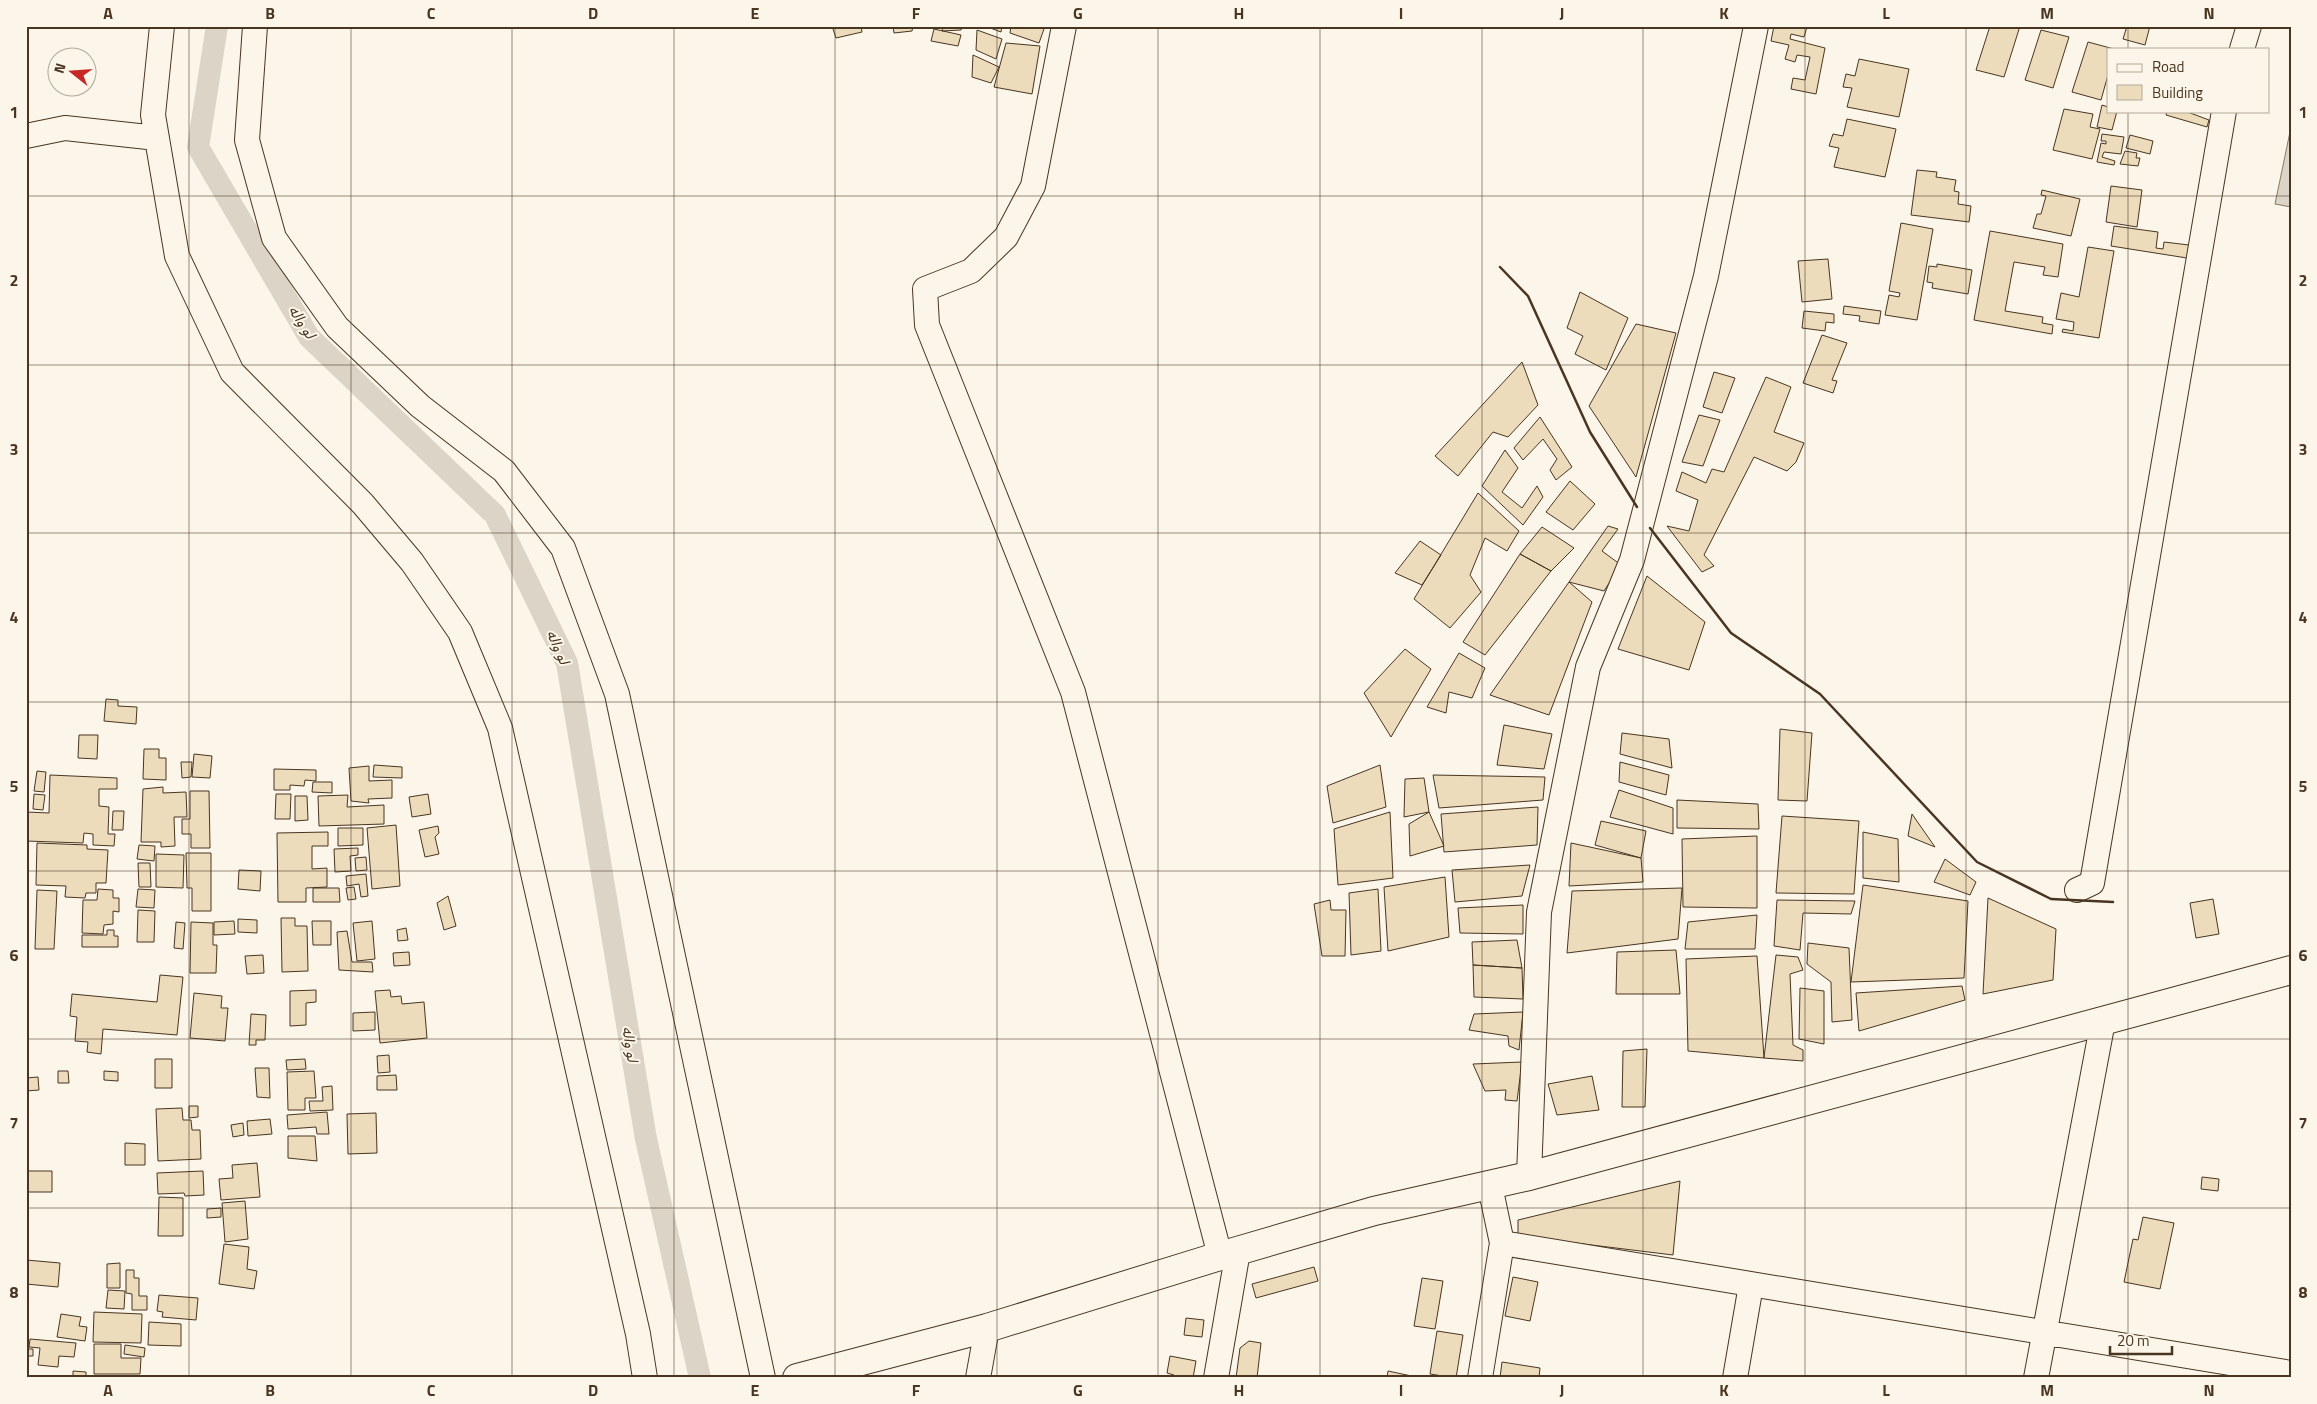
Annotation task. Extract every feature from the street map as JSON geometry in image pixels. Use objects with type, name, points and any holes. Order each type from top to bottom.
[{"type":"main road","points":[[797,1378],[987,1328],[1229,1253],[1374,1211],[1529,1176],[2291,970]]},
{"type":"street","points":[[162,26],[153,115],[177,256],[232,372],[363,504],[412,562],[460,632],[500,728],[638,1334],[645,1378]]},
{"type":"street","points":[[255,26],[246,140],[274,238],[337,326],[420,406],[504,471],[563,548],[617,694],[763,1378]]},
{"type":"street","points":[[1064,26],[1050,104],[1038,150],[1033,186],[1006,237],[971,271],[925,289],[927,325],[1073,692],[1229,1253],[1216,1378]]},
{"type":"street","points":[[1529,1176],[1538,912],[1588,667],[1632,560],[1706,276],[1756,26]]},
{"type":"street","points":[[2242,48],[2249,26]]},
{"type":"street","points":[[2077,890],[2092,884],[2224,112]]},
{"type":"street","points":[[26,136],[65,128],[157,138]]},
{"type":"street","points":[[2036,1378],[2103,1021]]},
{"type":"street","points":[[1480,1378],[1502,1243],[1490,1186]]},
{"type":"street","points":[[1502,1243],[2291,1373]]},
{"type":"street","points":[[1734,1378],[1751,1284]]},
{"type":"street","points":[[978,1378],[987,1328]]},
{"type":"shaded area","points":[[2291,127],[2291,207],[2275,204]]},
{"type":"building","points":[[832,26],[861,26],[862,32],[836,38]]},
{"type":"building","points":[[893,26],[913,26],[912,31],[894,33]]},
{"type":"building","points":[[943,26],[963,26],[961,30],[942,31]]},
{"type":"building","points":[[985,26],[1002,26],[1001,32]]},
{"type":"building","points":[[1011,26],[1045,26],[1039,43],[1010,33]]},
{"type":"building","points":[[1774,26],[1807,27],[1804,37],[1791,34],[1790,39],[1825,48],[1816,94],[1791,89],[1793,78],[1805,80],[1810,57],[1797,55],[1795,62],[1785,59],[1789,45],[1771,41]]},
{"type":"building","points":[[1990,26],[2020,26],[2004,77],[1976,70]]},
{"type":"building","points":[[2127,26],[2150,26],[2145,45],[2123,39]]},
{"type":"building","points":[[934,29],[961,35],[958,46],[931,41]]},
{"type":"building","points":[[977,30],[1002,39],[996,59],[976,50]]},
{"type":"building","points":[[2041,30],[2069,37],[2053,88],[2025,80]]},
{"type":"building","points":[[2088,42],[2110,48],[2107,48],[2107,79],[2101,100],[2072,92]]},
{"type":"building","points":[[1006,43],[1040,46],[1032,94],[994,87]]},
{"type":"building","points":[[973,55],[999,67],[991,83],[972,77]]},
{"type":"building","points":[[1859,59],[1909,69],[1899,117],[1847,107],[1852,88],[1843,87],[1846,74],[1855,76]]},
{"type":"building","points":[[2102,105],[2107,107],[2107,112],[2117,112],[2112,130],[2097,127]]},
{"type":"building","points":[[2064,109],[2093,114],[2090,127],[2100,129],[2092,159],[2053,150]]},
{"type":"building","points":[[2167,112],[2188,112],[2209,120],[2207,127],[2166,115]]},
{"type":"building","points":[[1847,119],[1896,129],[1885,177],[1834,167],[1839,148],[1829,146],[1833,134],[1843,136]]},
{"type":"building","points":[[2102,134],[2124,137],[2121,154],[2104,152],[2102,157],[2115,161],[2114,165],[2097,162],[2101,143],[2106,144],[2106,141],[2101,141]]},
{"type":"building","points":[[2130,135],[2153,141],[2150,154],[2126,148]]},
{"type":"building","points":[[2125,151],[2137,153],[2136,158],[2140,158],[2138,166],[2120,164]]},
{"type":"building","points":[[1917,170],[1937,172],[1936,177],[1956,180],[1954,191],[1959,192],[1958,204],[1971,206],[1969,222],[1911,215]]},
{"type":"building","points":[[2111,186],[2142,190],[2137,227],[2106,222]]},
{"type":"building","points":[[2042,190],[2080,199],[2071,236],[2033,228],[2037,214],[2041,214],[2046,196],[2041,195]]},
{"type":"building","points":[[1901,223],[1933,229],[1917,320],[1885,315],[1889,295],[1899,297],[1900,293],[1889,291]]},
{"type":"building","points":[[2114,226],[2158,232],[2156,248],[2163,249],[2164,242],[2189,245],[2187,258],[2111,246]]},
{"type":"building","points":[[1990,231],[2063,244],[2058,277],[2043,275],[2045,267],[2014,262],[2005,311],[2043,317],[2042,323],[2053,325],[2052,334],[1974,320]]},
{"type":"building","points":[[2088,247],[2114,251],[2099,338],[2062,332],[2063,329],[2073,331],[2074,322],[2056,319],[2061,293],[2079,297]]},
{"type":"building","points":[[1828,259],[1832,299],[1802,302],[1798,261]]},
{"type":"building","points":[[1937,264],[1972,270],[1968,294],[1932,288],[1933,283],[1927,282],[1929,266],[1937,267]]},
{"type":"building","points":[[1580,292],[1628,318],[1606,370],[1575,354],[1583,336],[1567,328]]},
{"type":"building","points":[[1844,306],[1881,311],[1879,324],[1859,321],[1860,316],[1843,314]]},
{"type":"building","points":[[1804,311],[1834,314],[1834,323],[1826,322],[1825,331],[1802,328]]},
{"type":"building","points":[[1636,324],[1676,333],[1636,477],[1589,406]]},
{"type":"building","points":[[1822,335],[1847,343],[1832,380],[1837,381],[1833,393],[1803,383]]},
{"type":"building","points":[[1522,362],[1538,405],[1508,437],[1493,432],[1458,476],[1435,456]]},
{"type":"building","points":[[1714,372],[1735,378],[1722,413],[1703,407]]},
{"type":"building","points":[[1766,377],[1791,387],[1774,432],[1804,443],[1796,462],[1787,471],[1754,457],[1704,555],[1714,566],[1702,572],[1667,526],[1689,531],[1698,500],[1676,491],[1682,472],[1706,483],[1712,469],[1724,472]]},
{"type":"building","points":[[1699,415],[1720,420],[1703,466],[1682,462]]},
{"type":"building","points":[[1540,417],[1572,467],[1556,480],[1550,470],[1557,459],[1543,439],[1523,460],[1514,448]]},
{"type":"building","points":[[1505,450],[1518,468],[1502,492],[1522,508],[1537,486],[1543,497],[1523,525],[1482,486]]},
{"type":"building","points":[[1570,481],[1595,504],[1573,530],[1546,512]]},
{"type":"building","points":[[1478,493],[1519,531],[1507,551],[1485,538],[1470,575],[1481,592],[1450,628],[1414,599]]},
{"type":"building","points":[[1608,526],[1618,529],[1602,551],[1621,565],[1604,591],[1569,582]]},
{"type":"building","points":[[1542,527],[1574,548],[1551,571],[1520,554]]},
{"type":"building","points":[[1420,541],[1441,555],[1422,585],[1395,573]]},
{"type":"building","points":[[1520,554],[1551,571],[1485,655],[1463,642]]},
{"type":"building","points":[[1647,576],[1705,622],[1689,670],[1618,649]]},
{"type":"building","points":[[1569,582],[1592,602],[1549,715],[1490,695]]},
{"type":"building","points":[[1405,649],[1431,669],[1391,737],[1364,693]]},
{"type":"building","points":[[1459,653],[1485,668],[1472,698],[1449,692],[1446,713],[1427,707]]},
{"type":"building","points":[[106,699],[118,700],[118,706],[137,707],[136,724],[104,721]]},
{"type":"building","points":[[1504,725],[1552,734],[1544,769],[1497,765]]},
{"type":"building","points":[[1780,729],[1812,733],[1807,801],[1778,800]]},
{"type":"building","points":[[1622,733],[1669,739],[1672,768],[1620,754]]},
{"type":"building","points":[[79,735],[98,735],[97,759],[78,758]]},
{"type":"building","points":[[144,749],[159,749],[159,758],[166,758],[166,780],[143,779]]},
{"type":"building","points":[[194,754],[212,756],[210,778],[192,777]]},
{"type":"building","points":[[181,762],[192,762],[191,777],[182,778]]},
{"type":"building","points":[[1620,762],[1669,775],[1666,795],[1619,782]]},
{"type":"building","points":[[374,765],[402,767],[402,778],[373,777]]},
{"type":"building","points":[[1380,765],[1386,807],[1333,823],[1327,786]]},
{"type":"building","points":[[369,766],[369,781],[392,780],[392,798],[368,799],[369,803],[351,801],[349,768]]},
{"type":"building","points":[[274,769],[316,770],[316,781],[305,780],[304,786],[290,785],[290,790],[274,790]]},
{"type":"building","points":[[37,771],[46,772],[44,792],[34,791]]},
{"type":"building","points":[[50,775],[117,778],[117,789],[99,789],[99,806],[109,807],[108,834],[115,834],[114,846],[93,845],[93,834],[84,833],[83,843],[26,841],[26,812],[49,813]]},
{"type":"building","points":[[1433,775],[1545,777],[1543,800],[1439,808]]},
{"type":"building","points":[[1424,778],[1429,812],[1404,817],[1405,779]]},
{"type":"building","points":[[313,782],[332,782],[332,793],[312,792]]},
{"type":"building","points":[[163,787],[163,793],[186,792],[187,817],[174,817],[175,846],[161,847],[161,842],[141,842],[143,789]]},
{"type":"building","points":[[1619,790],[1673,808],[1673,834],[1610,817]]},
{"type":"building","points":[[190,791],[209,791],[210,848],[191,848],[191,834],[182,834],[182,819],[190,819]]},
{"type":"building","points":[[34,794],[45,795],[43,810],[33,809]]},
{"type":"building","points":[[276,794],[291,794],[290,819],[275,819]]},
{"type":"building","points":[[428,794],[431,814],[412,817],[409,797]]},
{"type":"building","points":[[348,795],[347,807],[384,805],[384,824],[319,826],[318,796]]},
{"type":"building","points":[[295,796],[307,796],[308,820],[295,821]]},
{"type":"building","points":[[1677,800],[1758,804],[1759,829],[1677,828]]},
{"type":"building","points":[[1538,807],[1537,845],[1444,852],[1441,814]]},
{"type":"building","points":[[113,811],[124,811],[123,830],[112,830]]},
{"type":"building","points":[[1390,812],[1393,878],[1338,885],[1334,829]]},
{"type":"building","points":[[1429,812],[1444,846],[1410,856],[1409,824]]},
{"type":"building","points":[[1912,814],[1935,847],[1908,836]]},
{"type":"building","points":[[1782,816],[1859,821],[1854,894],[1776,893]]},
{"type":"building","points":[[1601,821],[1646,831],[1641,858],[1595,845]]},
{"type":"building","points":[[396,825],[400,886],[372,889],[367,828]]},
{"type":"building","points":[[438,826],[439,833],[435,837],[439,854],[425,857],[419,830]]},
{"type":"building","points":[[338,828],[363,828],[363,845],[338,846]]},
{"type":"building","points":[[328,832],[328,846],[312,846],[312,869],[327,868],[327,887],[306,888],[306,902],[278,902],[277,833]]},
{"type":"building","points":[[1863,832],[1898,839],[1899,882],[1863,878]]},
{"type":"building","points":[[1757,836],[1757,908],[1683,907],[1682,839]]},
{"type":"building","points":[[37,843],[87,845],[87,849],[108,850],[106,883],[96,883],[96,893],[86,893],[85,898],[65,897],[66,886],[36,885]]},
{"type":"building","points":[[1571,843],[1641,858],[1643,882],[1569,886]]},
{"type":"building","points":[[139,845],[155,846],[154,861],[137,859]]},
{"type":"building","points":[[358,848],[358,855],[350,856],[351,871],[335,872],[334,849]]},
{"type":"building","points":[[186,853],[211,853],[211,911],[192,911],[192,888],[187,888]]},
{"type":"building","points":[[156,854],[184,855],[183,888],[156,887]]},
{"type":"building","points":[[366,857],[367,870],[356,871],[355,858]]},
{"type":"building","points":[[1945,859],[1976,882],[1970,895],[1934,882]]},
{"type":"building","points":[[138,863],[150,863],[151,887],[139,887]]},
{"type":"building","points":[[1530,865],[1522,896],[1455,902],[1452,870]]},
{"type":"building","points":[[239,870],[261,871],[260,891],[238,889]]},
{"type":"building","points":[[366,874],[368,896],[361,897],[359,884],[347,886],[346,876]]},
{"type":"building","points":[[1445,877],[1449,937],[1388,951],[1384,887]]},
{"type":"building","points":[[1863,885],[1968,901],[1964,978],[1851,982]]},
{"type":"building","points":[[354,887],[356,899],[348,900],[346,888]]},
{"type":"building","points":[[313,888],[339,888],[340,902],[313,902]]},
{"type":"building","points":[[1682,888],[1678,939],[1567,953],[1572,891]]},
{"type":"building","points":[[98,889],[113,890],[113,898],[119,898],[119,912],[113,911],[113,924],[104,925],[103,934],[82,933],[83,900],[97,900]]},
{"type":"building","points":[[138,889],[155,890],[154,908],[136,907]]},
{"type":"building","points":[[1378,889],[1381,951],[1351,955],[1349,893]]},
{"type":"building","points":[[37,890],[57,891],[54,949],[35,949]]},
{"type":"building","points":[[448,896],[456,926],[444,930],[437,903]]},
{"type":"building","points":[[1988,898],[2056,929],[2053,980],[1983,994]]},
{"type":"building","points":[[2213,899],[2219,934],[2196,938],[2190,903]]},
{"type":"building","points":[[1330,900],[1331,910],[1346,910],[1345,956],[1322,956],[1314,904]]},
{"type":"building","points":[[1777,900],[1855,901],[1851,914],[1803,913],[1800,950],[1774,946]]},
{"type":"building","points":[[1523,905],[1523,934],[1460,933],[1458,908]]},
{"type":"building","points":[[138,910],[155,911],[154,942],[137,942]]},
{"type":"building","points":[[1757,915],[1755,949],[1685,949],[1688,922]]},
{"type":"building","points":[[281,918],[295,918],[295,926],[307,926],[308,971],[282,972]]},
{"type":"building","points":[[238,919],[257,920],[257,933],[238,932]]},
{"type":"building","points":[[234,921],[235,934],[214,935],[214,922]]},
{"type":"building","points":[[312,921],[331,921],[331,945],[313,945]]},
{"type":"building","points":[[372,921],[375,959],[357,961],[353,923]]},
{"type":"building","points":[[176,922],[185,923],[183,949],[174,948]]},
{"type":"building","points":[[191,922],[213,923],[213,945],[217,945],[216,973],[190,973]]},
{"type":"building","points":[[406,928],[408,940],[398,941],[397,930]]},
{"type":"building","points":[[107,930],[114,930],[114,936],[118,936],[118,947],[82,947],[82,935],[107,935]]},
{"type":"building","points":[[347,931],[352,962],[372,962],[373,972],[339,970],[337,932]]},
{"type":"building","points":[[1517,940],[1522,968],[1473,965],[1472,942]]},
{"type":"building","points":[[1808,943],[1849,948],[1852,1020],[1832,1022],[1831,982],[1807,964]]},
{"type":"building","points":[[1676,950],[1680,994],[1616,994],[1617,952]]},
{"type":"building","points":[[409,952],[410,965],[394,966],[393,953]]},
{"type":"building","points":[[263,955],[264,973],[247,974],[245,956]]},
{"type":"building","points":[[1776,955],[1798,957],[1803,970],[1790,974],[1793,1045],[1803,1050],[1803,1061],[1764,1058]]},
{"type":"building","points":[[1757,956],[1764,1058],[1688,1051],[1686,959]]},
{"type":"building","points":[[1473,965],[1522,968],[1523,999],[1474,997]]},
{"type":"building","points":[[160,975],[183,977],[177,1035],[103,1029],[101,1054],[87,1052],[88,1042],[75,1041],[77,1017],[70,1016],[72,994],[157,1002]]},
{"type":"building","points":[[1962,986],[1965,1000],[1859,1031],[1856,993]]},
{"type":"building","points":[[1800,988],[1824,991],[1824,1044],[1799,1039]]},
{"type":"building","points":[[316,990],[316,1002],[306,1003],[306,1025],[290,1026],[290,991]]},
{"type":"building","points":[[390,990],[391,997],[401,996],[402,1004],[424,1002],[427,1038],[380,1043],[375,991]]},
{"type":"building","points":[[194,993],[222,996],[221,1008],[228,1008],[225,1041],[190,1038]]},
{"type":"building","points":[[375,1012],[375,1030],[353,1031],[353,1013]]},
{"type":"building","points":[[1523,1012],[1519,1050],[1509,1046],[1508,1036],[1469,1030],[1474,1014]]},
{"type":"building","points":[[251,1014],[266,1015],[265,1040],[256,1040],[256,1045],[249,1045]]},
{"type":"building","points":[[1647,1049],[1645,1107],[1622,1107],[1623,1051]]},
{"type":"building","points":[[389,1055],[390,1072],[378,1073],[377,1056]]},
{"type":"building","points":[[155,1059],[172,1059],[172,1088],[155,1088]]},
{"type":"building","points":[[305,1059],[306,1069],[287,1070],[286,1060]]},
{"type":"building","points":[[1522,1062],[1517,1101],[1505,1100],[1506,1090],[1485,1091],[1473,1064]]},
{"type":"building","points":[[255,1068],[269,1068],[270,1098],[257,1097]]},
{"type":"building","points":[[58,1071],[68,1071],[69,1083],[58,1083]]},
{"type":"building","points":[[104,1071],[118,1072],[118,1081],[104,1080]]},
{"type":"building","points":[[314,1071],[316,1098],[305,1098],[305,1110],[288,1110],[287,1072]]},
{"type":"building","points":[[396,1075],[397,1090],[377,1090],[377,1076]]},
{"type":"building","points":[[1592,1076],[1599,1110],[1557,1115],[1548,1084]]},
{"type":"building","points":[[38,1077],[39,1090],[26,1091],[26,1078]]},
{"type":"building","points":[[332,1086],[333,1110],[310,1111],[309,1101],[323,1101],[322,1087]]},
{"type":"building","points":[[189,1106],[198,1106],[198,1117],[189,1118]]},
{"type":"building","points":[[182,1108],[183,1120],[191,1120],[192,1130],[200,1130],[201,1159],[158,1161],[156,1109]]},
{"type":"building","points":[[327,1112],[329,1134],[317,1134],[316,1127],[288,1129],[287,1115]]},
{"type":"building","points":[[376,1113],[377,1153],[348,1154],[347,1114]]},
{"type":"building","points":[[270,1119],[272,1134],[248,1136],[247,1121]]},
{"type":"building","points":[[243,1123],[244,1135],[233,1137],[231,1125]]},
{"type":"building","points":[[288,1136],[315,1136],[317,1161],[288,1158]]},
{"type":"building","points":[[125,1143],[145,1144],[145,1165],[125,1165]]},
{"type":"building","points":[[257,1163],[260,1197],[221,1200],[219,1179],[233,1178],[232,1165]]},
{"type":"building","points":[[26,1171],[52,1171],[52,1192],[26,1192]]},
{"type":"building","points":[[203,1171],[204,1195],[185,1196],[184,1193],[158,1194],[157,1173]]},
{"type":"building","points":[[2202,1177],[2219,1179],[2218,1191],[2201,1189]]},
{"type":"building","points":[[1680,1181],[1673,1255],[1518,1236],[1518,1220]]},
{"type":"building","points":[[159,1197],[183,1198],[183,1236],[158,1236]]},
{"type":"building","points":[[245,1201],[248,1239],[225,1242],[222,1203]]},
{"type":"building","points":[[221,1208],[221,1217],[207,1218],[207,1209]]},
{"type":"building","points":[[2143,1217],[2174,1223],[2160,1289],[2124,1282],[2133,1239],[2138,1240]]},
{"type":"building","points":[[224,1244],[249,1247],[247,1269],[257,1271],[254,1289],[219,1284]]},
{"type":"building","points":[[26,1260],[60,1263],[58,1287],[26,1284]]},
{"type":"building","points":[[120,1263],[120,1288],[107,1288],[107,1264]]},
{"type":"building","points":[[1314,1267],[1318,1281],[1256,1298],[1252,1284]]},
{"type":"building","points":[[126,1270],[134,1270],[134,1278],[139,1278],[139,1296],[147,1296],[147,1310],[132,1310],[132,1294],[126,1293]]},
{"type":"building","points":[[1513,1277],[1538,1282],[1530,1321],[1505,1316]]},
{"type":"building","points":[[1422,1278],[1443,1281],[1435,1329],[1414,1326]]},
{"type":"building","points":[[108,1290],[125,1291],[124,1309],[106,1308]]},
{"type":"building","points":[[159,1295],[198,1298],[196,1320],[162,1317],[163,1312],[157,1311]]},
{"type":"building","points":[[94,1312],[142,1314],[141,1343],[93,1342]]},
{"type":"building","points":[[61,1314],[81,1317],[79,1326],[87,1327],[85,1341],[57,1337]]},
{"type":"building","points":[[1186,1318],[1204,1320],[1202,1337],[1184,1335]]},
{"type":"building","points":[[149,1322],[181,1324],[181,1346],[148,1345]]},
{"type":"building","points":[[1437,1331],[1463,1335],[1456,1378],[1430,1374]]},
{"type":"building","points":[[30,1339],[76,1343],[74,1357],[59,1356],[58,1367],[38,1365],[40,1348],[29,1347]]},
{"type":"building","points":[[1249,1341],[1261,1343],[1257,1378],[1236,1378],[1240,1348]]},
{"type":"building","points":[[94,1344],[121,1344],[121,1358],[141,1358],[140,1374],[94,1374]]},
{"type":"building","points":[[26,1345],[27,1349],[33,1349],[33,1356],[27,1356],[28,1369],[26,1369]]},
{"type":"building","points":[[125,1345],[145,1348],[144,1357],[124,1354]]},
{"type":"building","points":[[1170,1356],[1196,1361],[1193,1378],[1173,1378],[1174,1375],[1167,1373]]},
{"type":"building","points":[[1502,1362],[1540,1368],[1539,1378],[1500,1378]]},
{"type":"building","points":[[73,1371],[86,1372],[86,1378],[73,1378]]},
{"type":"building","points":[[1388,1371],[1421,1378],[1387,1378]]},
{"type":"waterway","name":"لو واله","points":[[217,26],[198,147],[309,337],[495,515],[567,663],[646,1139],[700,1378]]},
{"type":"wall","points":[[1500,267],[1528,296],[1590,432],[1637,507]]},
{"type":"wall","points":[[1650,528],[1731,633],[1820,694],[1977,862],[2051,899],[2113,902]]}]
